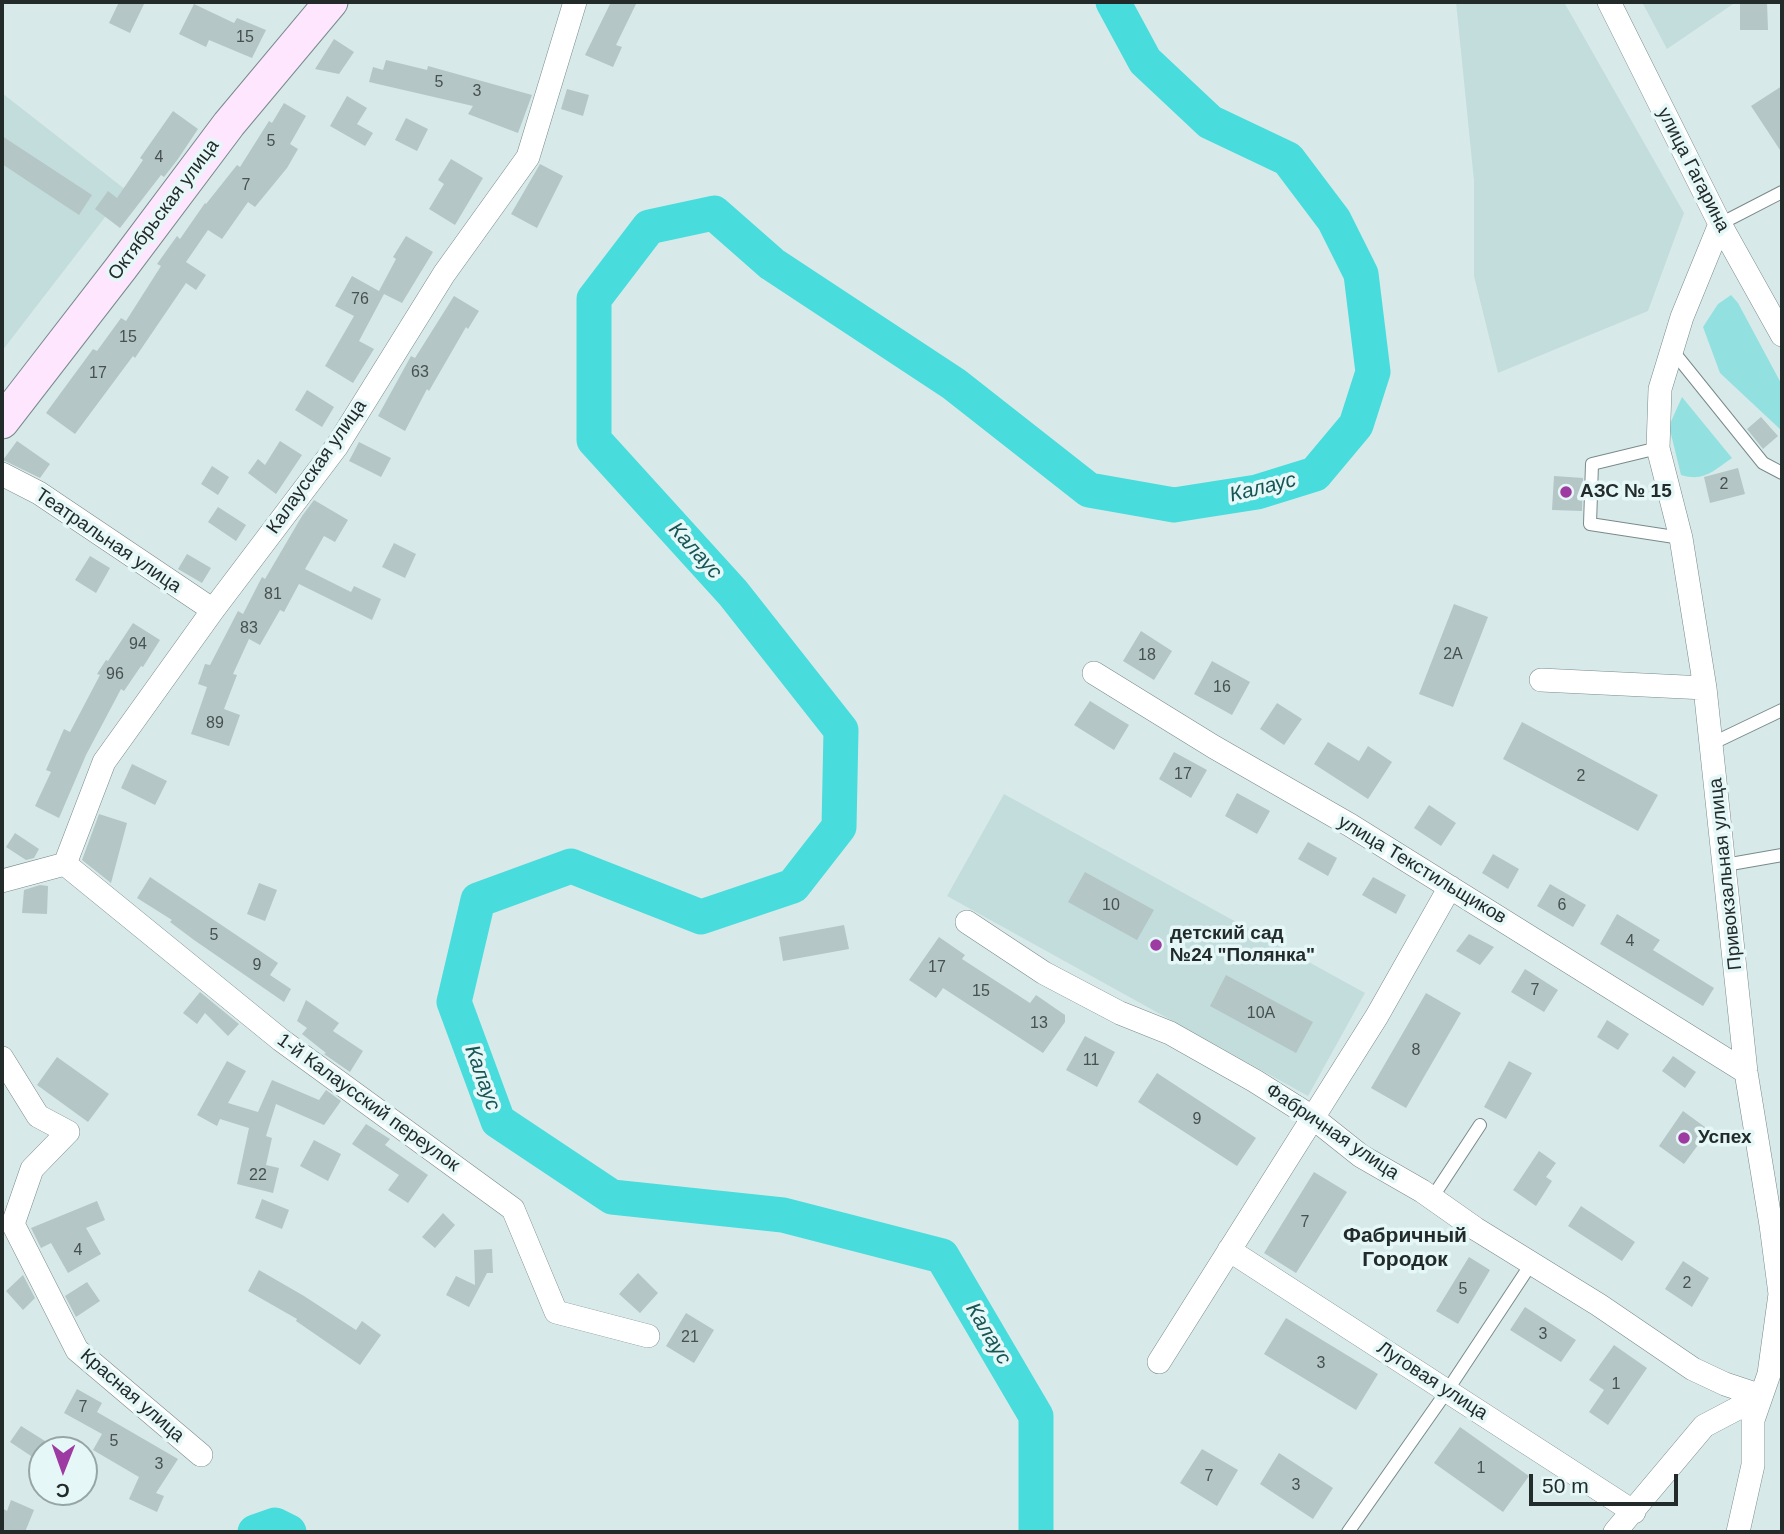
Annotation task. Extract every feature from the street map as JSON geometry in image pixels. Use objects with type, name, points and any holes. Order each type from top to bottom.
[{"type":"main road","name":"Октябрьская улица","points":[[2,422],[229,124],[331,2]]},
{"type":"street","name":"Калаусская улица","points":[[65,864],[104,762],[212,610],[337,446],[444,274],[528,158],[575,2]]},
{"type":"street","name":"улица Гагарина","points":[[1609,2],[1720,225],[1782,335]]},
{"type":"street","name":"Привокзальная улица","points":[[1720,225],[1682,317],[1660,389],[1658,448],[1681,538],[1705,688],[1746,1072],[1780,1294],[1769,1374],[1753,1420],[1753,1465],[1738,1532]]},
{"type":"street","name":"Театральная улица","points":[[2,474],[38,493],[212,610]]},
{"type":"street","name":"улица Текстильщиков","points":[[1094,673],[1214,747],[1350,825],[1746,1072]]},
{"type":"street","points":[[1541,680],[1705,688]]},
{"type":"street","points":[[2,881],[65,864]]},
{"type":"street","name":"1-й Калаусский переулок","points":[[65,864],[281,1040],[513,1209],[556,1312],[648,1336]]},
{"type":"street","points":[[1159,1362],[1377,1016],[1450,887]]},
{"type":"street","name":"Фабричная улица","points":[[967,922],[1044,973],[1120,1013],[1170,1033],[1312,1117],[1361,1156],[1599,1305],[1693,1369],[1725,1384],[1762,1396]]},
{"type":"street","name":"Красная улица","points":[[2,1058],[38,1116],[68,1132],[32,1169],[13,1224],[41,1282],[77,1350],[201,1455]]},
{"type":"street","name":"Луговая улица","points":[[1229,1250],[1634,1512]]},
{"type":"street","points":[[1615,1532],[1704,1426],[1762,1396]]},
{"type":"lane","points":[[1720,225],[1782,192]]},
{"type":"lane","points":[[1672,350],[1763,463],[1782,473]]},
{"type":"lane","points":[[1658,448],[1592,464],[1590,524],[1681,538]]},
{"type":"lane","points":[[1711,744],[1782,710]]},
{"type":"lane","points":[[1725,865],[1782,855]]},
{"type":"lane","points":[[1432,1198],[1480,1125]]},
{"type":"lane","points":[[1348,1532],[1447,1391],[1531,1264]]},
{"type":"shaded area","points":[[1456,2],[1564,2],[1684,213],[1648,311],[1498,373],[1474,276],[1474,181]]},
{"type":"shaded area","points":[[1642,2],[1736,2],[1667,49]]},
{"type":"shaded area","points":[[2,93],[126,190],[2,351]]},
{"type":"shaded area","points":[[1731,295],[1738,303],[1782,385],[1782,431],[1720,373],[1703,327],[1718,304]]},
{"type":"shaded area","points":[[1682,397],[1732,458],[1702,476],[1681,475],[1669,426]]},
{"type":"shaded area","name":"детский сад №24 \"Полянка\"","points":[[1004,794],[1365,993],[1308,1096],[947,896]]},
{"type":"building","points":[[119,2],[145,2],[130,33],[109,23]]},
{"type":"building","points":[[611,2],[637,2],[616,45],[622,47],[613,67],[585,55]]},
{"type":"building","points":[[1740,2],[1767,2],[1768,30],[1740,30]]},
{"type":"building","points":[[194,4],[234,23],[237,18],[266,30],[252,58],[209,40],[206,47],[179,34]]},
{"type":"building","points":[[334,39],[354,52],[339,74],[315,69]]},
{"type":"building","points":[[386,60],[427,70],[428,66],[532,95],[518,133],[468,114],[473,106],[369,82],[373,67],[383,70]]},
{"type":"building","points":[[1782,86],[1782,153],[1751,106]]},
{"type":"building","points":[[567,89],[589,95],[583,116],[561,109]]},
{"type":"building","points":[[347,96],[367,108],[357,124],[373,133],[365,146],[330,126]]},
{"type":"building","points":[[284,103],[306,116],[290,144],[298,149],[287,168],[255,207],[248,202],[222,239],[208,230],[186,262],[206,275],[196,290],[186,283],[135,358],[133,356],[75,434],[46,413],[93,349],[97,351],[121,318],[126,321],[161,266],[157,264],[177,236],[180,239],[205,203],[237,165],[240,167],[269,121],[272,123]]},
{"type":"building","points":[[173,111],[198,129],[164,177],[161,175],[120,228],[95,209],[108,191],[117,198],[143,160],[140,158]]},
{"type":"building","points":[[406,118],[428,129],[417,151],[395,140]]},
{"type":"building","points":[[2,136],[92,195],[79,215],[2,164]]},
{"type":"building","points":[[451,159],[483,178],[455,225],[429,209],[444,184],[438,180]]},
{"type":"building","points":[[540,164],[563,176],[537,228],[511,214]]},
{"type":"building","points":[[406,236],[433,252],[402,303],[384,294],[359,341],[374,349],[353,383],[325,366],[354,316],[335,306],[352,276],[379,291],[396,259],[393,257]]},
{"type":"building","points":[[454,296],[479,311],[468,329],[466,327],[429,391],[427,389],[405,431],[378,416],[411,356],[415,358]]},
{"type":"building","points":[[307,390],[334,407],[322,427],[295,410]]},
{"type":"building","points":[[1761,417],[1778,436],[1763,449],[1747,429]]},
{"type":"building","points":[[17,441],[50,464],[40,478],[3,460]]},
{"type":"building","points":[[280,441],[302,455],[276,494],[248,473],[258,459],[265,465]]},
{"type":"building","points":[[359,442],[391,458],[381,477],[349,461]]},
{"type":"building","points":[[212,466],[229,477],[218,495],[201,484]]},
{"type":"building","points":[[1738,468],[1745,494],[1710,503],[1704,477]]},
{"type":"building","points":[[1554,476],[1583,478],[1582,511],[1552,510]]},
{"type":"building","points":[[314,500],[348,520],[335,542],[324,536],[305,569],[351,592],[354,586],[381,599],[372,620],[299,584],[284,612],[280,610],[260,645],[249,639],[233,674],[237,675],[224,709],[240,715],[229,746],[191,734],[207,687],[198,684],[205,664],[210,665],[238,611],[243,614],[262,577],[265,579]]},
{"type":"building","points":[[218,507],[246,525],[236,541],[208,522]]},
{"type":"building","points":[[394,543],[416,554],[405,578],[382,567]]},
{"type":"building","points":[[187,554],[211,568],[202,583],[178,569]]},
{"type":"building","points":[[90,556],[110,568],[96,593],[75,580]]},
{"type":"building","points":[[1454,604],[1488,617],[1453,707],[1419,694]]},
{"type":"building","points":[[133,623],[160,640],[124,691],[121,689],[86,755],[59,818],[35,806],[51,772],[46,770],[64,729],[70,732],[100,675],[97,674]]},
{"type":"building","points":[[1141,631],[1172,651],[1154,680],[1123,661]]},
{"type":"building","points":[[1212,661],[1250,682],[1232,715],[1194,694]]},
{"type":"building","points":[[1090,701],[1129,725],[1114,750],[1074,725]]},
{"type":"building","points":[[1277,703],[1302,719],[1284,745],[1260,729]]},
{"type":"building","points":[[1522,722],[1658,795],[1638,831],[1503,759]]},
{"type":"building","points":[[1328,742],[1359,761],[1368,746],[1392,762],[1368,799],[1314,764]]},
{"type":"building","points":[[1174,752],[1207,770],[1191,798],[1159,779]]},
{"type":"building","points":[[132,764],[167,781],[155,805],[121,788]]},
{"type":"building","points":[[1237,793],[1270,811],[1257,834],[1225,816]]},
{"type":"building","points":[[1429,805],[1456,823],[1441,846],[1414,828]]},
{"type":"building","points":[[99,814],[127,823],[111,883],[82,860]]},
{"type":"building","points":[[15,833],[39,849],[34,858],[26,860],[6,847]]},
{"type":"building","points":[[1308,842],[1337,858],[1328,876],[1298,859]]},
{"type":"building","points":[[1493,854],[1519,869],[1508,889],[1482,873]]},
{"type":"building","points":[[1085,872],[1154,910],[1137,940],[1068,902]]},
{"type":"building","points":[[150,877],[278,963],[270,975],[291,989],[284,1002],[194,940],[170,922],[172,920],[137,898]]},
{"type":"building","points":[[1373,877],[1406,895],[1396,914],[1362,895]]},
{"type":"building","points":[[259,883],[277,890],[265,921],[247,914]]},
{"type":"building","points":[[1550,884],[1586,905],[1573,927],[1537,906]]},
{"type":"building","points":[[40,885],[48,886],[47,914],[22,913],[24,890]]},
{"type":"building","points":[[1617,914],[1660,940],[1653,950],[1714,988],[1703,1006],[1600,944]]},
{"type":"building","points":[[844,925],[849,949],[783,961],[779,937]]},
{"type":"building","points":[[1469,934],[1494,947],[1480,965],[1456,951]]},
{"type":"building","points":[[939,937],[965,955],[962,959],[1030,1003],[1036,995],[1065,1015],[1065,1022],[1043,1053],[943,988],[936,998],[909,980]]},
{"type":"building","points":[[1525,969],[1558,990],[1544,1012],[1511,992]]},
{"type":"building","points":[[1226,975],[1313,1022],[1296,1053],[1210,1006]]},
{"type":"building","points":[[200,992],[239,1024],[228,1036],[205,1013],[197,1024],[183,1013]]},
{"type":"building","points":[[1426,993],[1461,1013],[1406,1108],[1371,1088]]},
{"type":"building","points":[[306,1000],[339,1023],[333,1031],[363,1051],[350,1072],[302,1034],[307,1028],[297,1021]]},
{"type":"building","points":[[1607,1020],[1629,1034],[1618,1050],[1597,1037]]},
{"type":"building","points":[[1085,1036],[1115,1052],[1097,1087],[1066,1070]]},
{"type":"building","points":[[1673,1056],[1696,1072],[1685,1088],[1662,1071]]},
{"type":"building","points":[[57,1057],[109,1094],[88,1122],[37,1085]]},
{"type":"building","points":[[227,1061],[246,1071],[228,1103],[258,1112],[272,1080],[319,1100],[326,1090],[341,1101],[324,1125],[276,1104],[266,1136],[272,1138],[266,1165],[279,1168],[273,1193],[237,1184],[249,1128],[220,1119],[217,1126],[197,1115]]},
{"type":"building","points":[[1509,1061],[1532,1073],[1506,1119],[1484,1107]]},
{"type":"building","points":[[1157,1073],[1256,1138],[1237,1166],[1138,1102]]},
{"type":"building","name":"Успех","points":[[1683,1111],[1709,1130],[1684,1164],[1659,1146]]},
{"type":"building","points":[[366,1124],[390,1139],[385,1145],[428,1175],[408,1203],[388,1190],[399,1175],[352,1144]]},
{"type":"building","points":[[314,1140],[341,1154],[328,1181],[300,1166]]},
{"type":"building","points":[[1539,1151],[1556,1163],[1546,1177],[1552,1181],[1536,1206],[1513,1190]]},
{"type":"building","points":[[1314,1172],[1347,1192],[1296,1273],[1264,1253]]},
{"type":"building","points":[[262,1199],[289,1210],[282,1229],[255,1218]]},
{"type":"building","points":[[97,1201],[105,1220],[86,1228],[101,1254],[68,1273],[51,1243],[41,1248],[31,1228]]},
{"type":"building","points":[[1581,1206],[1635,1242],[1622,1261],[1568,1226]]},
{"type":"building","points":[[443,1213],[455,1225],[435,1248],[422,1237]]},
{"type":"building","points":[[492,1249],[493,1273],[487,1273],[469,1307],[446,1295],[456,1276],[475,1285],[474,1250]]},
{"type":"building","points":[[1469,1257],[1490,1270],[1458,1324],[1436,1311]]},
{"type":"building","points":[[1683,1261],[1709,1278],[1692,1307],[1665,1289]]},
{"type":"building","points":[[259,1270],[356,1330],[362,1321],[381,1335],[360,1365],[296,1321],[297,1319],[248,1291]]},
{"type":"building","points":[[638,1273],[658,1293],[640,1313],[619,1294]]},
{"type":"building","points":[[23,1275],[35,1298],[23,1310],[6,1291]]},
{"type":"building","points":[[87,1282],[100,1301],[76,1317],[65,1296]]},
{"type":"building","points":[[1525,1307],[1576,1340],[1561,1362],[1510,1330]]},
{"type":"building","points":[[686,1313],[714,1330],[694,1363],[666,1346]]},
{"type":"building","points":[[1286,1318],[1378,1374],[1356,1410],[1264,1354]]},
{"type":"building","points":[[1614,1345],[1647,1368],[1608,1425],[1589,1412],[1604,1390],[1589,1380]]},
{"type":"building","points":[[77,1389],[102,1403],[97,1412],[178,1459],[156,1493],[164,1496],[157,1512],[129,1499],[139,1477],[98,1453],[98,1441],[102,1434],[64,1413]]},
{"type":"building","points":[[21,1426],[37,1436],[28,1436],[28,1454],[10,1442]]},
{"type":"building","points":[[1460,1427],[1529,1476],[1503,1512],[1434,1463]]},
{"type":"building","points":[[1202,1449],[1238,1470],[1217,1506],[1180,1483]]},
{"type":"building","points":[[1279,1453],[1333,1488],[1313,1519],[1260,1484]]},
{"type":"building","points":[[11,1500],[34,1510],[25,1532],[2,1532],[2,1508],[7,1511]]},
{"type":"waterway","name":"Калаус","points":[[1036,1532],[1036,1416],[942,1256],[783,1215],[612,1197],[498,1121],[454,1002],[478,900],[571,866],[701,917],[793,886],[839,827],[841,730],[733,593],[594,440],[594,299],[649,227],[714,213],[772,264],[954,384],[1089,490],[1174,505],[1257,492],[1315,474],[1356,425],[1373,372],[1361,274],[1334,220],[1288,159],[1210,122],[1145,61],[1113,2]]},
{"type":"waterway","name":"Калаус","points":[[255,1532],[275,1525],[289,1532]]},
{"type":"place","name":"АЗС № 15","points":[[1566,492]]},
{"type":"place","name":"детский сад №24 \"Полянка\"","points":[[1156,945]]},
{"type":"place","name":"Успех","points":[[1684,1138]]},
{"type":"district","name":"Фабричный Городок","points":[[1405,1248]]}]
